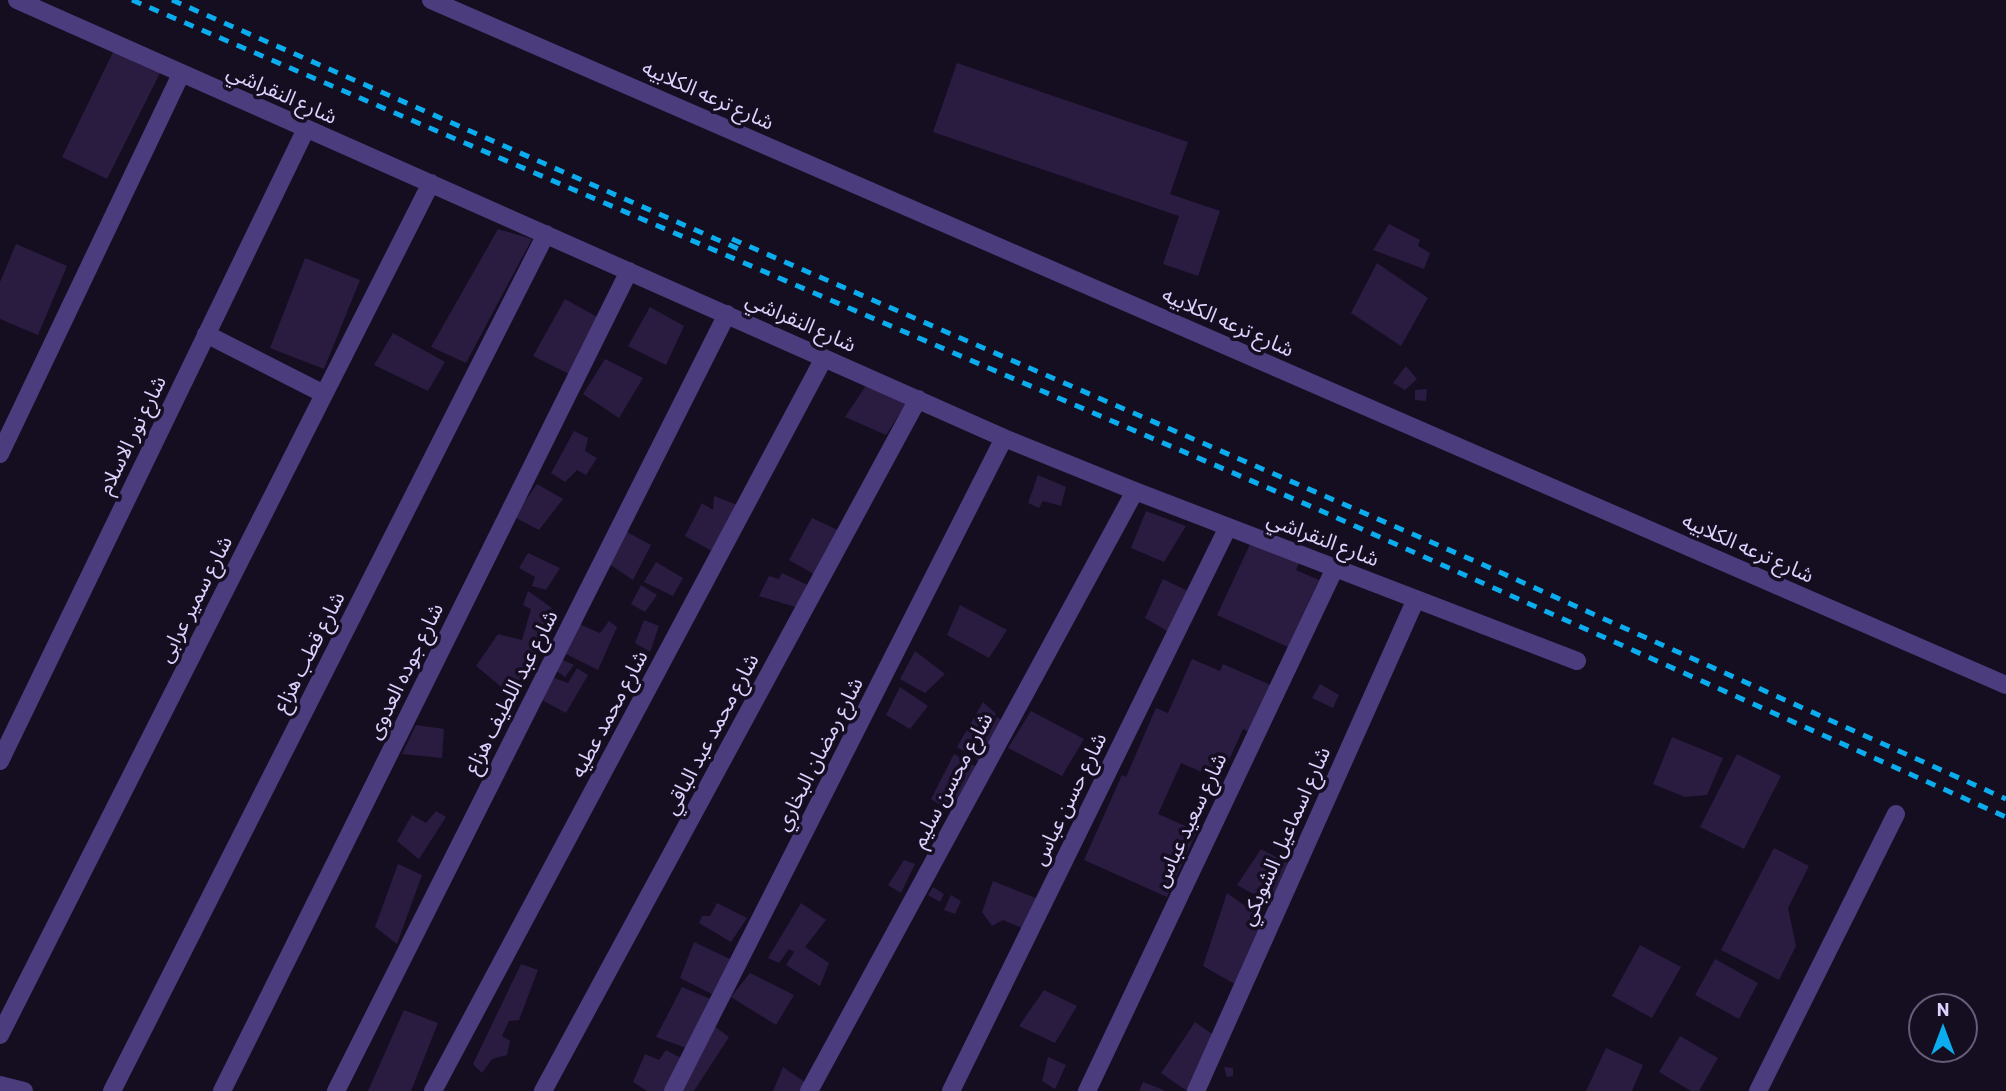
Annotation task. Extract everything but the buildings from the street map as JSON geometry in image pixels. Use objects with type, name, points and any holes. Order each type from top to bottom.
[{"type":"street","name":"شارع النقراشي","points":[[17,0],[1004,438],[1577,660]]},
{"type":"street","name":"شارع ترعه الكلابيه","points":[[431,0],[2006,685]]},
{"type":"street","points":[[0,454],[181,74]]},
{"type":"street","name":"شارع نور الاسلام","points":[[0,761],[306,129]]},
{"type":"street","name":"شارع سمير عرابى","points":[[0,1035],[430,183]]},
{"type":"street","name":"شارع قطب هزاع","points":[[112,1091],[547,233]]},
{"type":"street","name":"شارع جوده العدوى","points":[[222,1091],[629,271]]},
{"type":"street","name":"شارع عبد اللطيف هزاع","points":[[336,1091],[727,314]]},
{"type":"street","points":[[206,334],[324,394]]},
{"type":"street","name":"شارع محمد عطيه","points":[[433,1091],[824,358]]},
{"type":"street","name":"شارع محمد عبد الباقي","points":[[543,1091],[918,399]]},
{"type":"street","name":"شارع رمضان البخاري","points":[[673,1091],[1004,438]]},
{"type":"street","name":"شارع محسن سليم","points":[[809,1091],[1135,491]]},
{"type":"street","name":"شارع حسن عباس","points":[[951,1091],[1228,527]]},
{"type":"street","name":"شارع سعيد عباس","points":[[1087,1091],[1335,568]]},
{"type":"street","name":"شارع اسماعيل الشوبكي","points":[[1196,1091],[1416,599]]},
{"type":"street","points":[[1758,1091],[1896,814]]},
{"type":"street","points":[[0,1086],[24,1091]]},
{"type":"railway","points":[[132,0],[1317,509],[2006,817]]},
{"type":"railway","points":[[172,0],[741,250]]},
{"type":"railway","points":[[732,239],[1477,562],[2006,799]]}]
